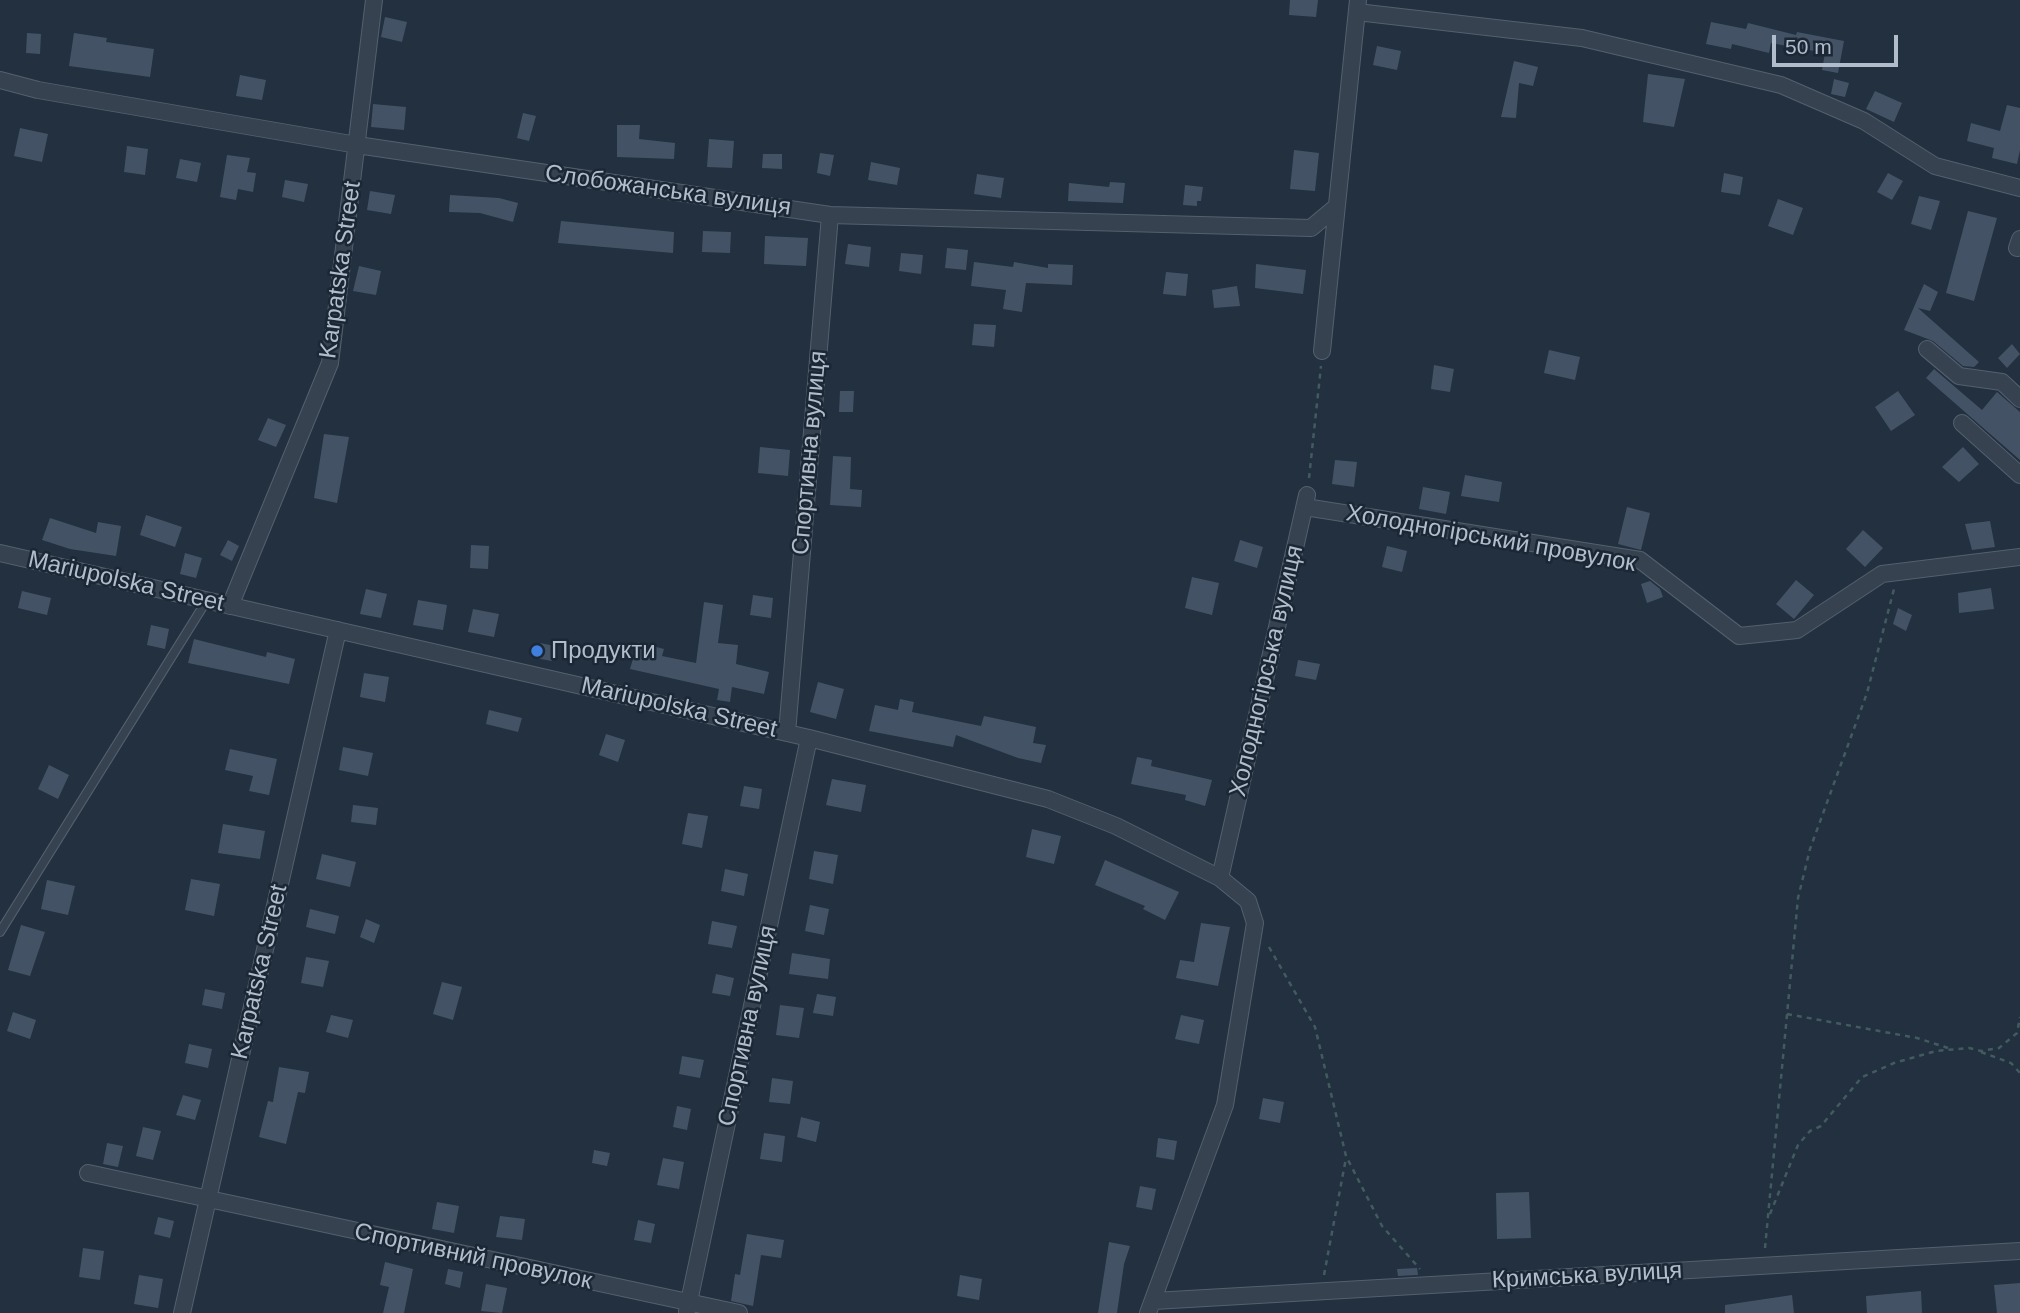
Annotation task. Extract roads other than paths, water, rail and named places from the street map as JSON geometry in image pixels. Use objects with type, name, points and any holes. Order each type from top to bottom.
[{"type":"street","name":"Karpatska Street","points":[[230,606],[330,363],[374,0]]},
{"type":"street","points":[[1322,351],[1358,6],[1582,38],[1781,85],[1864,121],[1935,166],[2020,188]]},
{"type":"street","name":"Слобожанська вулиця","points":[[0,80],[38,90],[357,145],[830,215],[1311,228],[1336,207]]},
{"type":"street","name":"Спортивна вулиця","points":[[788,733],[830,215]]},
{"type":"street","points":[[1927,349],[1959,376],[2002,382],[2020,399]]},
{"type":"street","points":[[1962,423],[2020,475]]},
{"type":"street","name":"Холодногірський провулок","points":[[1306,501],[1640,560],[1739,636],[1797,631],[1882,574],[2020,557]]},
{"type":"street","name":"Холодногірська вулиця","points":[[1220,878],[1306,501]]},
{"type":"street","name":"Mariupolska Street","points":[[0,553],[788,733],[1048,799],[1115,826],[1220,878]]},
{"type":"street","name":"Karpatska Street","points":[[182,1313],[338,630]]},
{"type":"street","name":"Спортивна вулиця","points":[[688,1308],[809,738]]},
{"type":"street","points":[[1151,1307],[1225,1105],[1255,923],[1248,901],[1220,878]]},
{"type":"street","name":"Спортивний провулок","points":[[88,1173],[688,1308],[739,1313]]},
{"type":"street","name":"Кримська вулиця","points":[[1151,1307],[1322,1292],[2020,1251]]},
{"type":"lane","points":[[0,932],[206,600]]},
{"type":"place","name":"Продукти","points":[[537,651]]}]
